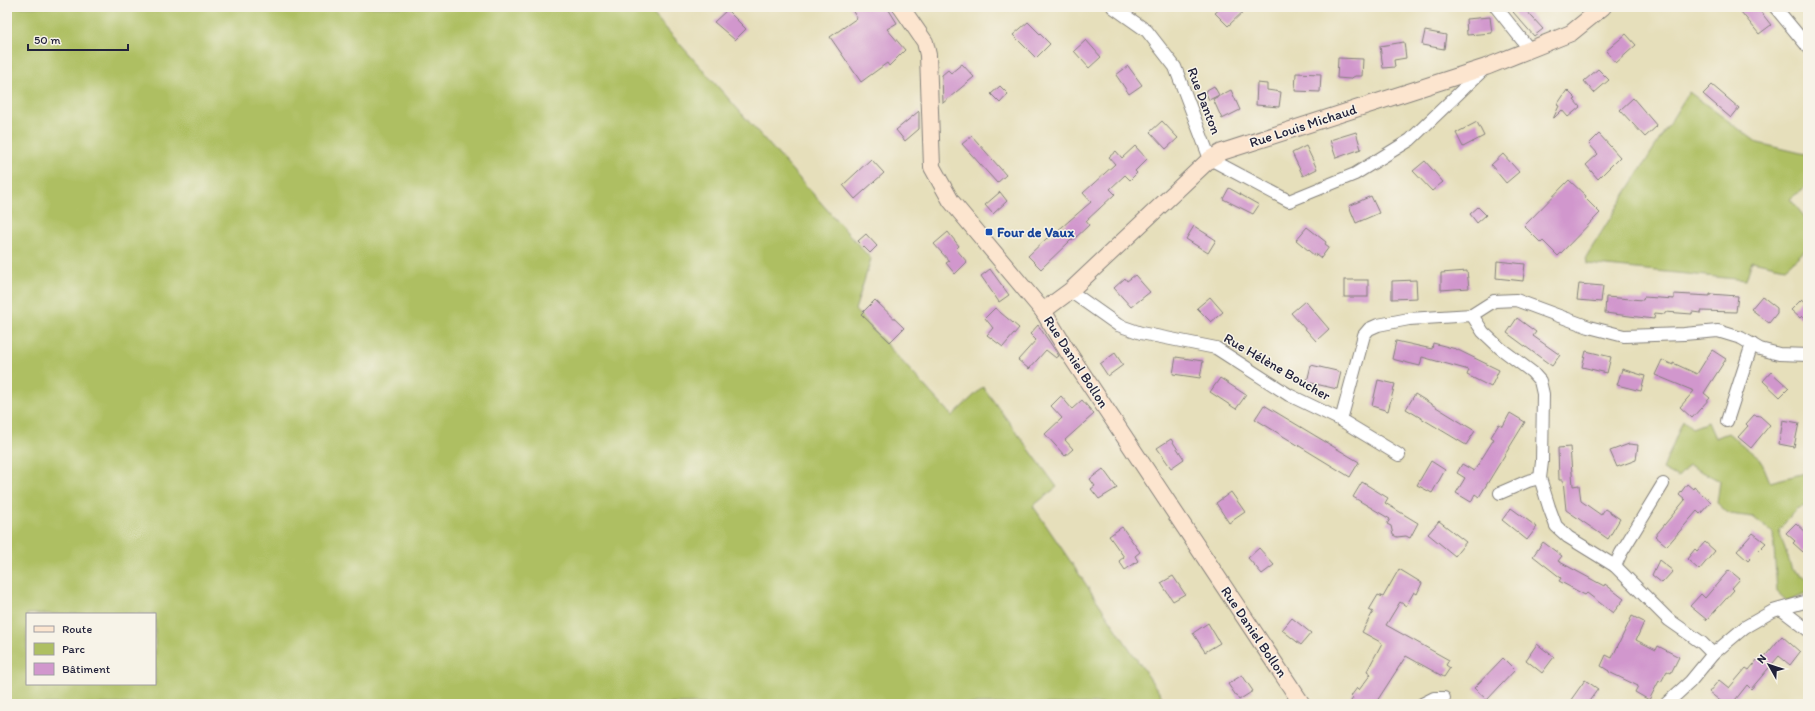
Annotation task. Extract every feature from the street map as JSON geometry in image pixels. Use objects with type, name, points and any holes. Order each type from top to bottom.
[{"type":"street","name":"Rue Daniel Bollon","points":[[901,7],[925,42],[928,56],[932,167],[951,201],[1043,311],[1068,352],[1302,704]]},
{"type":"street","name":"Rue Danton","points":[[1113,7],[1147,31],[1175,68],[1210,159]]},
{"type":"street","points":[[1496,7],[1530,50]]},
{"type":"street","name":"Rue Louis Michaud","points":[[1043,311],[1070,291],[1210,159],[1222,152],[1486,67],[1571,32],[1603,7]]},
{"type":"street","points":[[1775,7],[1808,46]]},
{"type":"street","points":[[1210,159],[1289,201],[1355,174],[1410,140],[1486,67]]},
{"type":"street","name":"Rue Hélène Boucher","points":[[1070,291],[1118,325],[1141,333],[1216,348],[1289,395],[1341,420],[1399,455]]},
{"type":"street","points":[[1341,420],[1364,336],[1369,329],[1378,325],[1409,319],[1472,315],[1494,301],[1516,300],[1589,328],[1624,336],[1718,331],[1741,338],[1760,349],[1779,354],[1808,355]]},
{"type":"street","points":[[1472,315],[1483,332],[1500,348],[1532,372],[1540,381],[1543,394],[1542,462],[1540,478],[1556,526],[1568,538],[1615,566],[1669,620],[1702,643],[1713,654]]},
{"type":"street","points":[[1727,421],[1752,344]]},
{"type":"street","points":[[1500,493],[1528,481],[1540,478]]},
{"type":"street","points":[[1615,566],[1624,548],[1663,484]]},
{"type":"street","points":[[1666,704],[1690,682],[1713,654],[1745,627],[1773,611],[1782,610],[1808,601]]},
{"type":"street","points":[[1782,610],[1808,630]]},
{"type":"street","points":[[1422,704],[1434,698],[1444,698]]},
{"type":"green space","points":[[7,7],[647,7],[871,259],[855,310],[952,416],[983,387],[1057,487],[1033,506],[1167,704],[7,704]]},
{"type":"green space","points":[[1689,92],[1758,143],[1805,154],[1808,152],[1808,185],[1790,199],[1808,221],[1808,248],[1785,268],[1752,261],[1746,280],[1587,264],[1586,257]]},
{"type":"green space","points":[[1683,420],[1692,428],[1708,422],[1715,438],[1728,433],[1761,460],[1770,482],[1805,473],[1808,481],[1808,505],[1796,509],[1779,530],[1792,570],[1808,579],[1808,592],[1787,601],[1777,592],[1773,533],[1753,517],[1729,514],[1717,503],[1720,481],[1689,465],[1678,477],[1663,469]]},
{"type":"building","points":[[850,7],[887,7],[897,23],[887,29],[905,50],[889,66],[887,63],[861,82],[830,37],[857,18]]},
{"type":"building","points":[[1222,7],[1248,7],[1228,26],[1215,13]]},
{"type":"building","points":[[1518,7],[1523,7],[1543,29],[1534,36],[1513,12]]},
{"type":"building","points":[[1737,7],[1757,7],[1771,25],[1759,34]]},
{"type":"building","points":[[727,10],[746,29],[735,40],[714,22]]},
{"type":"building","points":[[1490,17],[1492,33],[1467,35],[1466,19]]},
{"type":"building","points":[[1028,22],[1050,44],[1036,58],[1013,35]]},
{"type":"building","points":[[1425,31],[1446,35],[1444,49],[1422,45]]},
{"type":"building","points":[[1626,34],[1636,45],[1616,63],[1606,51]]},
{"type":"building","points":[[1086,40],[1101,57],[1089,68],[1074,51]]},
{"type":"building","points":[[1404,42],[1406,58],[1394,60],[1395,67],[1383,68],[1380,46]]},
{"type":"building","points":[[1338,58],[1363,59],[1362,76],[1355,76],[1350,79],[1337,78]]},
{"type":"building","points":[[962,64],[974,77],[943,103],[942,75],[948,70],[951,73]]},
{"type":"building","points":[[1128,66],[1142,85],[1129,94],[1116,75]]},
{"type":"building","points":[[1598,69],[1609,80],[1594,93],[1584,81]]},
{"type":"building","points":[[1296,73],[1321,74],[1320,92],[1295,91]]},
{"type":"building","points":[[1257,83],[1267,84],[1267,90],[1281,92],[1279,107],[1256,105]]},
{"type":"building","points":[[1712,85],[1739,108],[1731,118],[1703,94]]},
{"type":"building","points":[[1000,86],[1008,94],[1000,103],[991,94]]},
{"type":"building","points":[[1214,86],[1219,95],[1209,100],[1205,91]]},
{"type":"building","points":[[1231,90],[1240,110],[1222,119],[1213,99]]},
{"type":"building","points":[[1567,90],[1576,99],[1574,100],[1580,107],[1568,117],[1562,110],[1553,119],[1559,106],[1557,105]]},
{"type":"building","points":[[1633,98],[1657,126],[1645,137],[1620,110]]},
{"type":"building","points":[[919,111],[919,129],[905,141],[896,130]]},
{"type":"building","points":[[1162,121],[1178,138],[1166,149],[1150,132]]},
{"type":"building","points":[[1477,122],[1484,136],[1463,147],[1456,133]]},
{"type":"building","points":[[1356,132],[1361,149],[1336,158],[1330,140]]},
{"type":"building","points":[[1599,134],[1620,157],[1598,179],[1586,165],[1598,154],[1589,144]]},
{"type":"building","points":[[972,136],[1006,175],[997,183],[962,144]]},
{"type":"building","points":[[1135,146],[1147,159],[1135,171],[1137,173],[1130,180],[1125,175],[1110,189],[1115,194],[1086,221],[1089,225],[1041,269],[1028,256],[1047,238],[1048,239],[1091,202],[1083,193],[1115,164],[1109,157],[1116,151],[1122,158]]},
{"type":"building","points":[[1306,146],[1317,169],[1303,176],[1292,153]]},
{"type":"building","points":[[1503,154],[1519,172],[1506,183],[1491,165]]},
{"type":"building","points":[[871,159],[884,173],[855,199],[843,185]]},
{"type":"building","points":[[1425,161],[1443,182],[1432,191],[1413,171]]},
{"type":"building","points":[[1569,180],[1586,196],[1585,198],[1600,213],[1558,256],[1543,241],[1541,243],[1524,226]]},
{"type":"building","points":[[1229,188],[1259,205],[1253,214],[1223,199]]},
{"type":"building","points":[[1000,192],[1007,201],[993,214],[985,205]]},
{"type":"building","points":[[1371,196],[1379,213],[1356,223],[1349,206]]},
{"type":"building","points":[[1478,207],[1486,215],[1477,223],[1470,214]]},
{"type":"building","points":[[1194,226],[1216,240],[1208,253],[1186,239]]},
{"type":"building","points":[[1307,227],[1326,242],[1325,244],[1329,247],[1321,258],[1316,254],[1315,256],[1296,240]]},
{"type":"building","points":[[948,232],[959,246],[956,249],[967,262],[955,274],[946,263],[949,261],[934,244]]},
{"type":"building","points":[[866,234],[877,246],[870,253],[858,241]]},
{"type":"building","points":[[1497,261],[1525,264],[1523,281],[1496,278]]},
{"type":"building","points":[[990,269],[1009,295],[999,302],[981,276]]},
{"type":"building","points":[[1467,271],[1469,288],[1441,290],[1441,273]]},
{"type":"building","points":[[1135,275],[1150,292],[1131,307],[1114,288],[1125,278],[1127,281]]},
{"type":"building","points":[[1344,280],[1368,280],[1368,297],[1344,297]]},
{"type":"building","points":[[1416,280],[1417,298],[1392,299],[1392,281]]},
{"type":"building","points":[[1579,284],[1603,286],[1601,302],[1577,300]]},
{"type":"building","points":[[1674,294],[1738,296],[1736,312],[1701,311],[1701,313],[1692,312],[1692,314],[1665,312],[1665,314],[1655,313],[1654,319],[1605,313],[1606,297],[1643,300],[1644,297],[1674,299]]},
{"type":"building","points":[[1762,296],[1777,308],[1777,313],[1769,323],[1751,309]]},
{"type":"building","points":[[1210,297],[1223,312],[1211,322],[1197,308]]},
{"type":"building","points":[[1802,299],[1808,304],[1808,322],[1802,316],[1800,318],[1791,310]]},
{"type":"building","points":[[875,300],[904,328],[890,342],[861,314]]},
{"type":"building","points":[[1305,301],[1329,329],[1316,341],[1291,313]]},
{"type":"building","points":[[995,308],[1019,328],[1003,347],[987,335],[993,328],[985,318]]},
{"type":"building","points":[[1517,318],[1536,332],[1533,336],[1560,355],[1552,366],[1507,333]]},
{"type":"building","points":[[1038,325],[1059,356],[1056,358],[1046,350],[1029,369],[1018,360],[1036,340],[1030,334]]},
{"type":"building","points":[[1396,341],[1432,349],[1433,343],[1456,349],[1499,370],[1491,387],[1467,375],[1469,370],[1422,357],[1420,366],[1392,359]]},
{"type":"building","points":[[1712,350],[1726,359],[1704,393],[1710,398],[1692,418],[1680,407],[1694,391],[1655,375],[1662,360],[1673,365],[1673,363],[1697,374]]},
{"type":"building","points":[[1586,351],[1611,357],[1607,373],[1582,367]]},
{"type":"building","points":[[1115,353],[1123,365],[1108,376],[1100,364]]},
{"type":"building","points":[[1176,357],[1203,361],[1200,378],[1173,374]]},
{"type":"building","points":[[1311,365],[1341,372],[1337,389],[1307,382]]},
{"type":"building","points":[[1622,369],[1645,376],[1641,391],[1617,385]]},
{"type":"building","points":[[1771,372],[1789,388],[1780,397],[1763,381]]},
{"type":"building","points":[[1220,378],[1246,395],[1236,409],[1210,392]]},
{"type":"building","points":[[1378,380],[1395,384],[1388,411],[1372,406]]},
{"type":"building","points":[[1415,394],[1475,431],[1466,445],[1406,409]]},
{"type":"building","points":[[1061,396],[1072,409],[1082,400],[1094,414],[1065,440],[1073,449],[1065,456],[1045,434],[1062,418],[1051,406]]},
{"type":"building","points":[[1264,405],[1359,462],[1350,477],[1255,419]]},
{"type":"building","points":[[1510,413],[1525,422],[1479,497],[1475,494],[1471,502],[1456,493],[1465,478],[1457,473],[1462,464],[1474,471],[1494,439],[1491,437],[1499,424],[1503,426]]},
{"type":"building","points":[[1754,415],[1760,416],[1770,425],[1751,448],[1738,437],[1748,426],[1746,424]]},
{"type":"building","points":[[1783,420],[1799,423],[1794,447],[1779,444]]},
{"type":"building","points":[[1171,439],[1184,459],[1171,468],[1157,448]]},
{"type":"building","points":[[1629,444],[1638,445],[1636,460],[1617,467],[1610,451]]},
{"type":"building","points":[[1570,447],[1573,486],[1579,485],[1581,501],[1601,515],[1605,509],[1620,519],[1608,539],[1566,510],[1563,480],[1559,480],[1558,448]]},
{"type":"building","points":[[1431,461],[1445,470],[1432,493],[1417,485]]},
{"type":"building","points":[[1103,469],[1117,488],[1099,499],[1091,489],[1095,486],[1090,479]]},
{"type":"building","points":[[1362,482],[1388,498],[1385,503],[1418,523],[1410,538],[1406,536],[1397,537],[1393,535],[1391,526],[1387,524],[1390,519],[1353,497]]},
{"type":"building","points":[[1687,484],[1693,489],[1694,487],[1711,502],[1700,514],[1697,511],[1667,546],[1655,536],[1685,500],[1679,495]]},
{"type":"building","points":[[1231,492],[1245,512],[1229,523],[1216,503]]},
{"type":"building","points":[[1511,508],[1537,527],[1527,540],[1502,520]]},
{"type":"building","points":[[1439,521],[1466,542],[1455,556],[1428,534]]},
{"type":"building","points":[[1796,523],[1808,534],[1808,547],[1803,552],[1793,543],[1795,541],[1786,533]]},
{"type":"building","points":[[1122,527],[1140,552],[1135,556],[1138,561],[1125,570],[1119,561],[1124,557],[1109,536]]},
{"type":"building","points":[[1753,533],[1766,543],[1748,561],[1737,551]]},
{"type":"building","points":[[1543,542],[1562,556],[1558,561],[1604,586],[1605,584],[1624,599],[1613,613],[1587,593],[1585,595],[1559,581],[1561,578],[1533,556]]},
{"type":"building","points":[[1705,542],[1715,551],[1699,570],[1687,559],[1695,549],[1697,551]]},
{"type":"building","points":[[1259,548],[1274,565],[1262,574],[1248,558]]},
{"type":"building","points":[[1659,560],[1673,571],[1662,583],[1652,575]]},
{"type":"building","points":[[1399,569],[1422,583],[1417,594],[1414,592],[1406,606],[1400,602],[1386,625],[1449,660],[1446,665],[1450,668],[1444,677],[1406,656],[1375,704],[1349,704],[1353,698],[1351,696],[1357,688],[1359,690],[1371,674],[1367,671],[1382,643],[1362,632],[1373,612],[1369,610],[1378,595],[1383,597]]},
{"type":"building","points":[[1729,570],[1740,579],[1732,588],[1734,590],[1707,620],[1690,606],[1701,594],[1705,598]]},
{"type":"building","points":[[1173,576],[1185,594],[1173,601],[1161,583]]},
{"type":"building","points":[[1632,616],[1644,622],[1636,640],[1656,650],[1658,646],[1679,657],[1671,673],[1667,671],[1661,682],[1659,681],[1649,700],[1635,692],[1638,686],[1609,672],[1601,666],[1606,655],[1612,658]]},
{"type":"building","points":[[1292,618],[1311,633],[1301,645],[1282,630]]},
{"type":"building","points":[[1208,623],[1220,643],[1205,652],[1193,633]]},
{"type":"building","points":[[1782,636],[1800,652],[1790,665],[1779,656],[1751,689],[1747,685],[1732,704],[1724,704],[1709,692],[1719,680],[1729,688],[1746,668],[1749,670],[1758,659],[1761,661]]},
{"type":"building","points":[[1537,644],[1554,657],[1542,673],[1526,660]]},
{"type":"building","points":[[1503,658],[1515,670],[1487,700],[1474,688]]},
{"type":"building","points":[[1242,675],[1253,691],[1239,700],[1228,684]]},
{"type":"building","points":[[1585,680],[1598,689],[1587,704],[1568,704]]},
{"type":"place","name":"Four de Vaux","points":[[989,232]]}]
